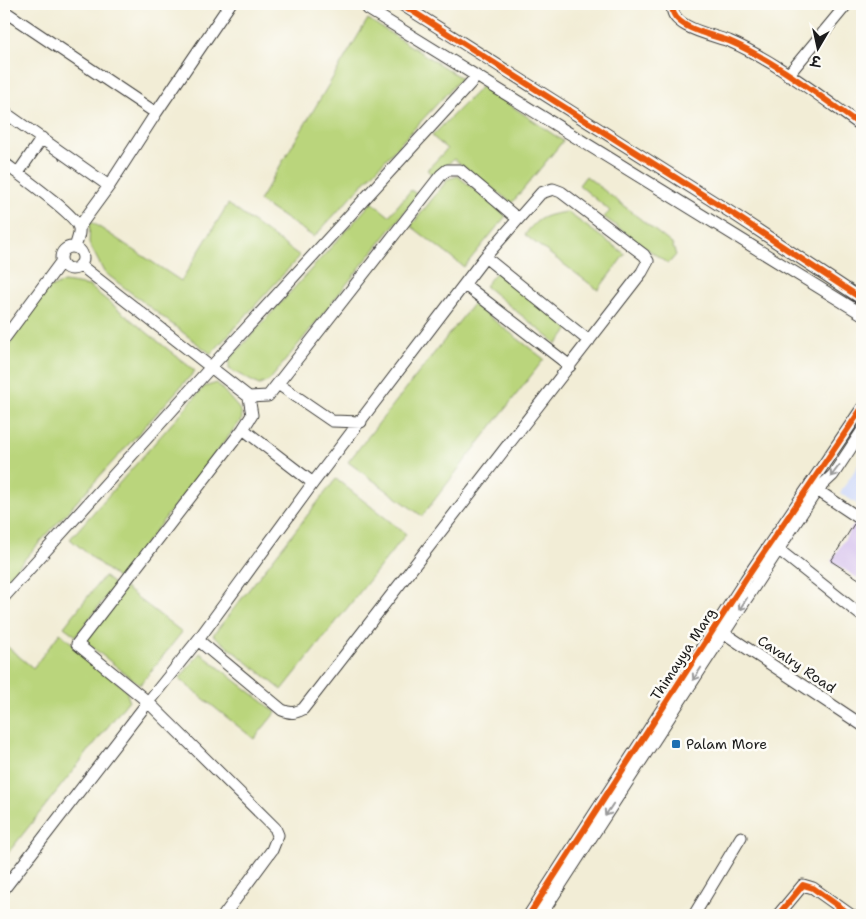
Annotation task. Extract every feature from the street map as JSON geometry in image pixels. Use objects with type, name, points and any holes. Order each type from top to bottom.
[{"type":"street","points":[[75,247],[78,238],[78,226],[109,186],[230,4]]},
{"type":"street","points":[[401,4],[738,217],[862,299]]},
{"type":"street","points":[[673,4],[674,15],[684,25],[741,47],[788,75],[862,126]]},
{"type":"street","points":[[788,75],[847,4]]},
{"type":"street","points":[[368,9],[862,314]]},
{"type":"street","points":[[4,11],[156,113]]},
{"type":"street","points":[[4,597],[476,77]]},
{"type":"street","points":[[4,112],[109,186]]},
{"type":"street","points":[[18,173],[42,138]]},
{"type":"street","points":[[4,164],[18,173],[71,217],[78,226]]},
{"type":"street","points":[[80,266],[249,397],[268,396],[447,170],[460,170],[518,218]]},
{"type":"street","points":[[4,889],[198,640],[313,483],[486,257],[541,193],[552,189],[561,192],[644,255],[648,261],[646,266],[589,342],[303,709],[296,713],[282,710],[198,640]]},
{"type":"street","points":[[69,247],[75,247],[82,254],[83,260],[80,266],[74,269],[69,269],[61,262],[60,256],[69,247]]},
{"type":"street","points":[[486,257],[589,342]]},
{"type":"street","points":[[4,339],[61,262]]},
{"type":"street","points":[[465,285],[570,366]]},
{"type":"street","points":[[278,384],[332,420],[361,422]]},
{"type":"street","points":[[224,915],[272,850],[278,835],[275,828],[148,702],[77,644],[243,429],[252,415],[249,397]]},
{"type":"street","name":"Thimayya Marg","points":[[541,915],[862,408]]},
{"type":"street","points":[[243,429],[313,483]]},
{"type":"street","name":"Thimayya Marg","points":[[751,582],[779,550],[817,490],[833,475],[862,430]]},
{"type":"street","points":[[817,490],[862,520]]},
{"type":"street","points":[[779,550],[862,616]]},
{"type":"street","name":"Thimayya Marg","points":[[529,915],[720,630]]},
{"type":"street","name":"Cavalry Road","points":[[720,630],[862,725]]},
{"type":"street","points":[[694,915],[741,837]]},
{"type":"street","points":[[778,915],[803,885],[813,888],[852,915]]},
{"type":"shaded area","points":[[862,459],[862,507],[840,493]]},
{"type":"green space","points":[[368,19],[461,78],[314,237],[259,201]]},
{"type":"green space","points":[[482,86],[563,141],[512,203],[454,159],[433,176],[427,170],[447,149],[432,136]]},
{"type":"green space","points":[[458,176],[506,216],[464,267],[411,226],[448,179]]},
{"type":"green space","points":[[586,176],[672,244],[676,255],[668,264],[604,217],[610,211],[579,185]]},
{"type":"green space","points":[[411,190],[418,195],[269,381],[259,385],[229,369],[229,360],[372,202],[389,216]]},
{"type":"green space","points":[[228,204],[300,256],[211,354],[104,272],[89,243],[90,221],[181,281]]},
{"type":"green space","points":[[567,212],[625,254],[598,290],[525,235],[534,224],[543,218]]},
{"type":"green space","points":[[497,271],[569,329],[557,344],[485,286]]},
{"type":"green space","points":[[64,282],[89,286],[195,371],[4,582],[4,352],[45,290]]},
{"type":"green space","points":[[473,304],[544,359],[422,516],[348,462]]},
{"type":"green space","points":[[217,383],[241,411],[242,419],[118,579],[70,539],[204,387]]},
{"type":"green space","points":[[336,479],[406,534],[282,690],[213,635]]},
{"type":"green space","points":[[104,576],[115,585],[76,636],[64,627]]},
{"type":"green space","points":[[125,588],[182,632],[140,685],[83,640]]},
{"type":"green space","points":[[60,633],[126,690],[129,700],[4,858],[4,644],[33,668]]},
{"type":"green space","points":[[200,653],[276,712],[254,739],[179,679]]},
{"type":"building","points":[[854,524],[862,529],[862,581],[831,561]]},
{"type":"cycle path","points":[[401,4],[738,217],[862,299]]},
{"type":"cycle path","points":[[673,4],[673,12],[677,19],[684,24],[703,33],[729,41],[763,58],[862,126]]},
{"type":"cycle path","points":[[529,915],[746,579],[862,408]]},
{"type":"cycle path","points":[[778,915],[803,885],[813,888],[851,915]]},
{"type":"place","name":"Palam More","points":[[676,744]]}]
